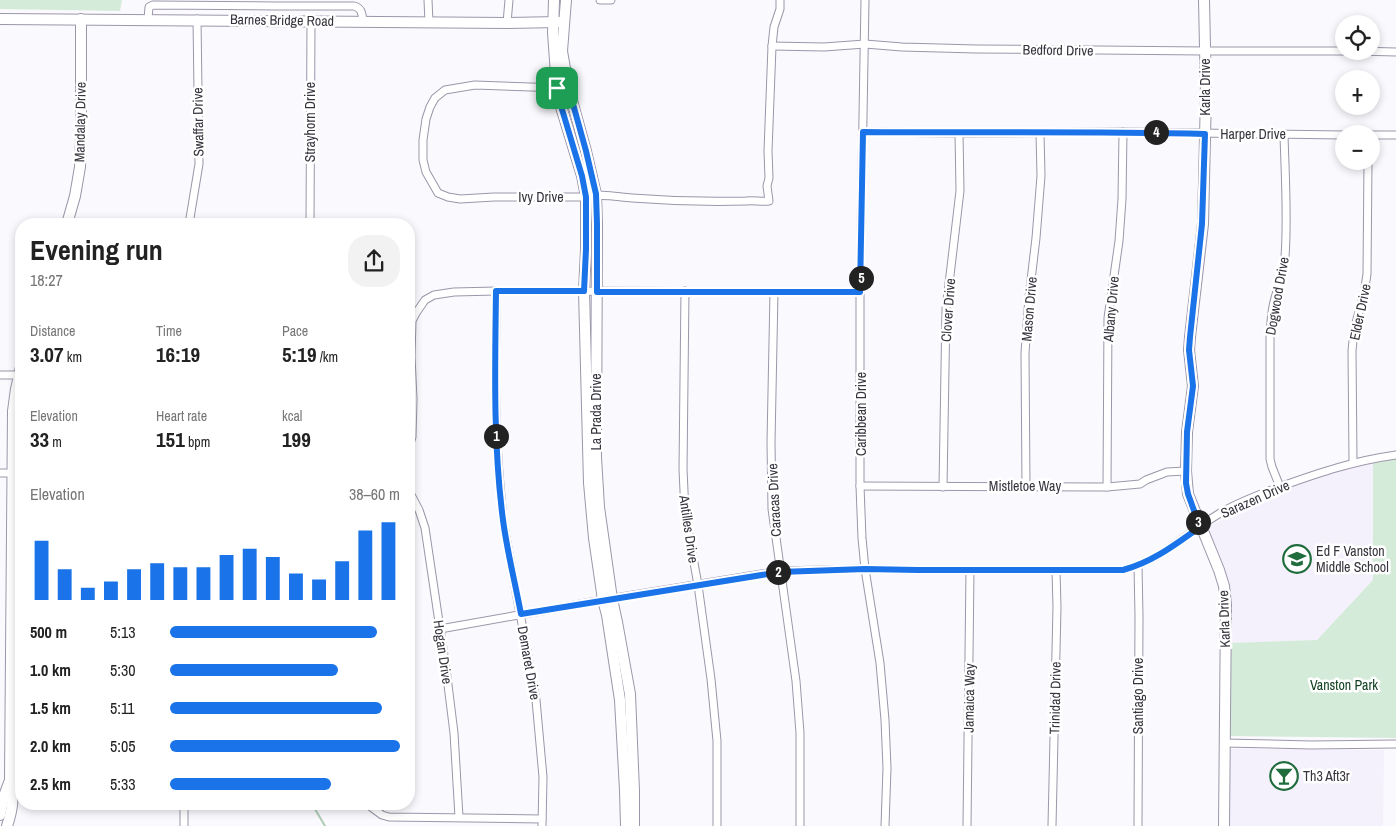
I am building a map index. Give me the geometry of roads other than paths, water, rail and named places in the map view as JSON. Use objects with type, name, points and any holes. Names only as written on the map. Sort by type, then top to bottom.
[{"type":"street","points":[[428,0],[429,22]]},
{"type":"street","points":[[507,23],[509,0]]},
{"type":"street","name":"La Prada Drive","points":[[554,0],[553,22],[557,88],[582,176],[591,196],[584,291],[589,483],[594,538],[607,599]]},
{"type":"street","name":"La Prada Drive","points":[[566,0],[562,51],[568,86],[586,151],[591,196],[597,224],[596,457],[607,614],[620,700],[634,826]]},
{"type":"street","points":[[600,0],[611,0]]},
{"type":"street","name":"Ivy Drive","points":[[568,86],[557,88],[475,85],[445,90],[435,98],[426,119],[423,160],[426,172],[438,193],[448,197],[460,198],[591,196],[721,202],[769,201],[767,186],[772,46],[774,27],[780,9],[780,0]]},
{"type":"street","name":"Caribbean Drive","points":[[865,0],[860,292],[860,486],[865,569],[880,663],[883,701],[887,768],[885,826]]},
{"type":"street","name":"Karla Drive","points":[[1204,0],[1205,134],[1202,224],[1189,350],[1193,386],[1187,432],[1186,470],[1188,494],[1219,570],[1224,586],[1226,604],[1224,826]]},
{"type":"street","points":[[148,19],[149,7],[154,5],[354,6],[361,9],[363,21]]},
{"type":"street","name":"Barnes Bridge Road","points":[[0,19],[564,22]]},
{"type":"street","name":"Mandalay Drive","points":[[69,218],[80,167],[81,19]]},
{"type":"street","name":"Swaffar Drive","points":[[190,218],[198,164],[197,19]]},
{"type":"street","name":"Strayhorn Drive","points":[[310,218],[311,21]]},
{"type":"street","name":"Bedford Drive","points":[[772,46],[824,47],[864,44],[912,48],[1335,51]]},
{"type":"street","points":[[1380,52],[1396,52]]},
{"type":"street","name":"Harper Drive","points":[[863,132],[1335,134]]},
{"type":"street","name":"Albany Drive","points":[[1107,487],[1108,318],[1119,241],[1123,132]]},
{"type":"street","name":"Clover Drive","points":[[943,487],[946,309],[960,191],[959,133]]},
{"type":"street","name":"Mason Drive","points":[[1026,486],[1026,353],[1029,298],[1041,176],[1040,133]]},
{"type":"street","name":"Dogwood Drive","points":[[1280,487],[1270,459],[1270,336],[1274,299],[1281,280],[1285,258],[1284,134]]},
{"type":"street","points":[[1380,135],[1396,135]]},
{"type":"street","points":[[575,152],[586,151]]},
{"type":"street","name":"Elder Drive","points":[[1353,462],[1352,351],[1354,330],[1364,294],[1367,274],[1368,170]]},
{"type":"street","name":"Demaret Drive","points":[[496,291],[495,396],[503,521],[536,700],[543,776],[542,822]]},
{"type":"street","points":[[415,315],[425,300],[434,295],[454,292],[860,292]]},
{"type":"street","name":"Antilles Drive","points":[[685,292],[683,469],[685,514],[698,585],[711,679],[717,741],[717,826]]},
{"type":"street","name":"Caracas Drive","points":[[774,292],[771,442],[772,510],[796,681],[800,733],[800,826]]},
{"type":"street","points":[[0,375],[15,373]]},
{"type":"street","points":[[15,396],[13,411],[15,442]]},
{"type":"street","name":"Sarazen Drive","points":[[440,629],[607,599],[780,572],[865,569],[1123,570],[1153,559],[1220,513],[1238,504],[1311,475],[1353,462],[1396,456]]},
{"type":"street","name":"Mistletoe Way","points":[[860,486],[1107,487],[1140,484],[1167,472],[1186,470]]},
{"type":"street","points":[[0,473],[15,473]]},
{"type":"street","name":"Hogan Drive","points":[[415,502],[425,528],[440,629],[454,733],[459,817]]},
{"type":"street","points":[[7,826],[13,804],[10,779],[15,560]]},
{"type":"street","name":"Santiago Drive","points":[[1138,566],[1138,826]]},
{"type":"street","name":"Jamaica Way","points":[[968,826],[970,570]]},
{"type":"street","name":"Trinidad Drive","points":[[1052,826],[1057,607],[1056,571]]},
{"type":"street","points":[[1224,744],[1396,744]]},
{"type":"street","points":[[0,815],[10,779]]},
{"type":"street","name":"La Prada Drive","points":[[626,826],[629,783]]},
{"type":"street","points":[[184,810],[184,826]]},
{"type":"street","points":[[375,810],[390,818],[459,817],[542,822]]},
{"type":"waterway","points":[[316,810],[325,826]]},
{"type":"place","name":"Ed F Vanston Middle School","points":[[1297,559]]},
{"type":"place","name":"Th3 Aft3r","points":[[1284,776]]},
{"type":"park label","name":"Vanston Park","points":[[1344,685]]}]
